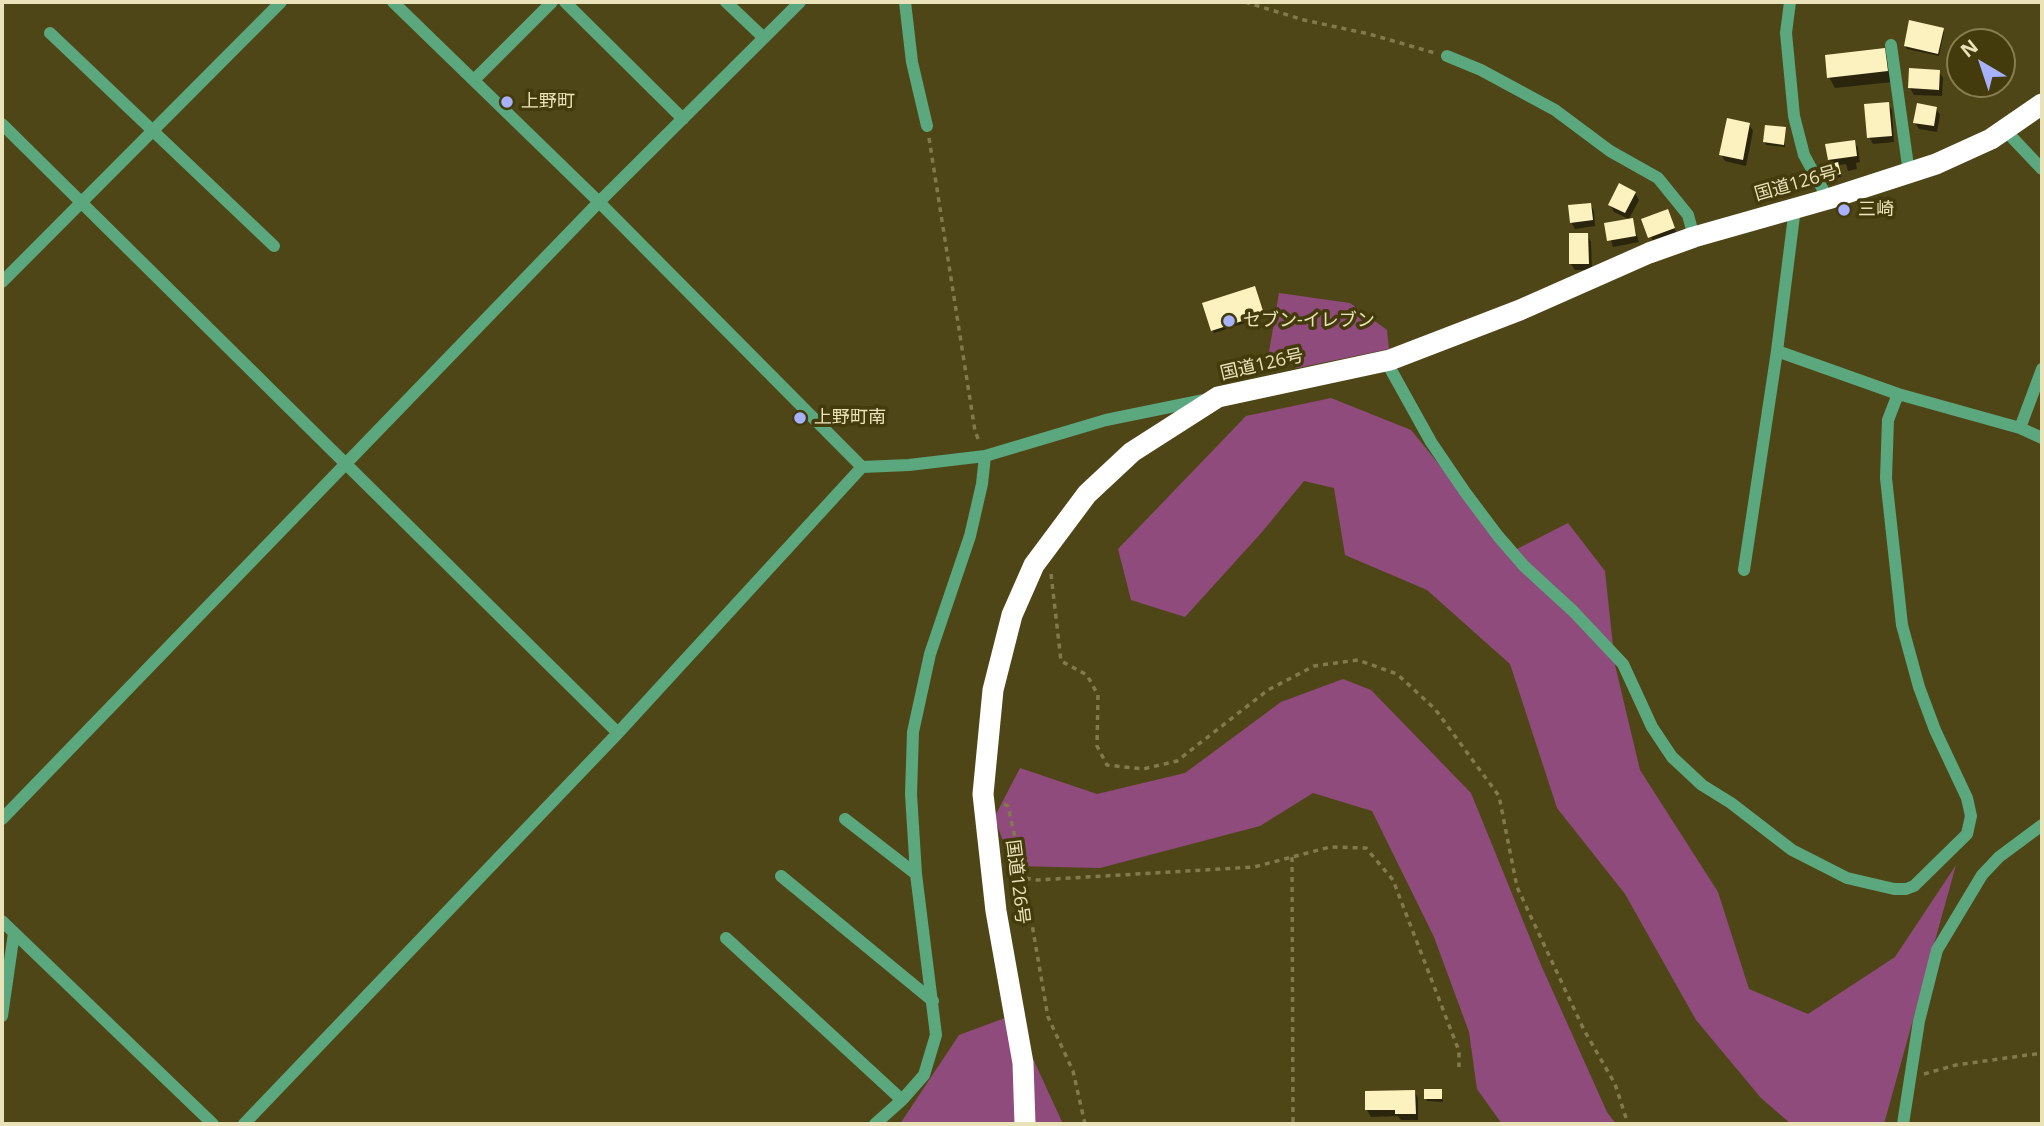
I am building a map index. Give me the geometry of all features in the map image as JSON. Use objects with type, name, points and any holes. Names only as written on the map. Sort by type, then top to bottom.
[{"type":"highway","name":"国道126号","points":[[1025,1124],[1023,1063],[996,911],[983,794],[993,690],[1012,615],[1034,565],[1087,494],[1132,452],[1218,397],[1386,361],[1520,310],[1649,253],[1909,173],[1991,139],[2042,104]]},
{"type":"street","points":[[2,282],[281,2]]},
{"type":"street","points":[[393,2],[599,202],[862,467]]},
{"type":"street","points":[[474,80],[552,2]]},
{"type":"street","points":[[565,2],[682,119]]},
{"type":"street","points":[[726,2],[764,38]]},
{"type":"street","points":[[2,819],[599,202],[800,2]]},
{"type":"street","points":[[905,2],[912,62],[927,126]]},
{"type":"street","points":[[1790,2],[1786,33],[1794,116],[1804,155],[1828,199]]},
{"type":"street","points":[[50,33],[274,246]]},
{"type":"street","points":[[1891,45],[1909,173]]},
{"type":"street","points":[[1447,56],[1480,70],[1555,110],[1610,151],[1658,178],[1688,215],[1694,237]]},
{"type":"street","points":[[2,124],[618,733]]},
{"type":"street","points":[[2005,130],[2042,169]]},
{"type":"street","points":[[1744,570],[1796,208]]},
{"type":"street","points":[[1777,352],[1898,394],[2020,428],[2042,438]]},
{"type":"street","points":[[1386,361],[1431,442],[1498,536],[1524,566],[1573,611],[1623,664],[1652,727],[1672,757],[1702,785],[1731,803],[1793,850],[1847,878],[1894,889],[1906,889],[1914,886],[1967,834],[1971,816],[1967,798],[1935,730],[1919,687],[1902,625],[1886,478],[1888,420],[1898,394]]},
{"type":"street","points":[[2020,428],[2042,369]]},
{"type":"street","points":[[244,1124],[618,733],[862,467],[909,466],[985,456],[1106,420],[1218,397]]},
{"type":"street","points":[[875,1124],[902,1100],[924,1075],[936,1035],[916,874],[911,794],[913,732],[930,654],[970,536],[982,484],[985,456]]},
{"type":"street","points":[[845,819],[916,874]]},
{"type":"street","points":[[1903,1124],[1919,1021],[1937,950],[1982,876],[1999,857],[2042,825]]},
{"type":"street","points":[[781,876],[933,1001]]},
{"type":"street","points":[[2,921],[213,1124]]},
{"type":"street","points":[[2,1016],[14,933]]},
{"type":"street","points":[[726,939],[902,1100]]},
{"type":"path","points":[[1245,2],[1304,20],[1369,34],[1447,56]]},
{"type":"path","points":[[927,126],[975,431],[985,456]]},
{"type":"path","points":[[1034,565],[1051,575],[1061,661],[1087,675],[1098,695],[1097,746],[1107,765],[1143,769],[1177,761],[1268,690],[1314,666],[1358,660],[1397,674],[1435,709],[1500,796],[1517,887],[1584,1030],[1615,1084],[1628,1124]]},
{"type":"path","points":[[983,794],[1008,806],[1024,878],[1048,1017],[1073,1071],[1085,1124]]},
{"type":"path","points":[[1024,878],[1037,880],[1254,867],[1330,847],[1366,848],[1393,880],[1458,1051],[1459,1067]]},
{"type":"path","points":[[1292,857],[1293,1124]]},
{"type":"path","points":[[1909,1079],[1956,1065],[2042,1053]]},
{"type":"shaded area","points":[[1279,293],[1350,303],[1387,330],[1389,349],[1297,368],[1269,352]]},
{"type":"shaded area","points":[[1331,398],[1411,430],[1482,517],[1515,550],[1568,523],[1605,571],[1615,665],[1640,770],[1718,892],[1749,989],[1808,1014],[1895,957],[1956,865],[1884,1124],[1791,1124],[1761,1098],[1696,1020],[1625,894],[1557,808],[1510,664],[1427,590],[1345,555],[1334,488],[1304,481],[1185,617],[1131,600],[1118,549],[1246,416]]},
{"type":"shaded area","points":[[1343,679],[1371,690],[1471,793],[1541,965],[1607,1112],[1616,1124],[1502,1124],[1477,1089],[1469,1032],[1434,937],[1372,811],[1313,793],[1260,826],[1100,868],[1013,866],[994,818],[1020,768],[1097,794],[1185,773],[1281,702]]},
{"type":"shaded area","points":[[1013,1015],[1063,1124],[900,1124],[959,1035]]},
{"type":"building","points":[[1909,20],[1944,28],[1938,54],[1904,46]]},
{"type":"building","points":[[1885,48],[1888,71],[1827,78],[1825,55]]},
{"type":"building","points":[[1909,68],[1940,70],[1939,90],[1908,88]]},
{"type":"building","points":[[1889,102],[1892,136],[1867,138],[1864,104]]},
{"type":"building","points":[[1917,103],[1937,107],[1934,126],[1913,123]]},
{"type":"building","points":[[1727,118],[1750,123],[1743,160],[1719,155]]},
{"type":"building","points":[[1765,125],[1786,127],[1784,145],[1763,142]]},
{"type":"building","points":[[1855,140],[1857,156],[1828,160],[1825,144]]},
{"type":"building","points":[[1838,162],[1841,174],[1825,177],[1823,166]]},
{"type":"building","points":[[1619,183],[1636,192],[1625,213],[1608,205]]},
{"type":"building","points":[[1591,203],[1593,220],[1570,223],[1568,205]]},
{"type":"building","points":[[1668,209],[1675,228],[1648,238],[1641,219]]},
{"type":"building","points":[[1633,218],[1636,236],[1607,241],[1604,223]]},
{"type":"building","points":[[1569,233],[1588,233],[1589,264],[1569,264]]},
{"type":"building","points":[[1255,286],[1264,314],[1211,331],[1202,303]]},
{"type":"building","points":[[1424,1089],[1442,1089],[1442,1099],[1424,1099]]},
{"type":"building","points":[[1415,1090],[1416,1114],[1395,1114],[1395,1110],[1365,1110],[1365,1091]]},
{"type":"place","name":"上野町","points":[[507,102]]},
{"type":"place","name":"三崎","points":[[1844,210]]},
{"type":"place","name":"セブン-イレブン","points":[[1229,321]]},
{"type":"place","name":"上野町南","points":[[800,418]]}]
